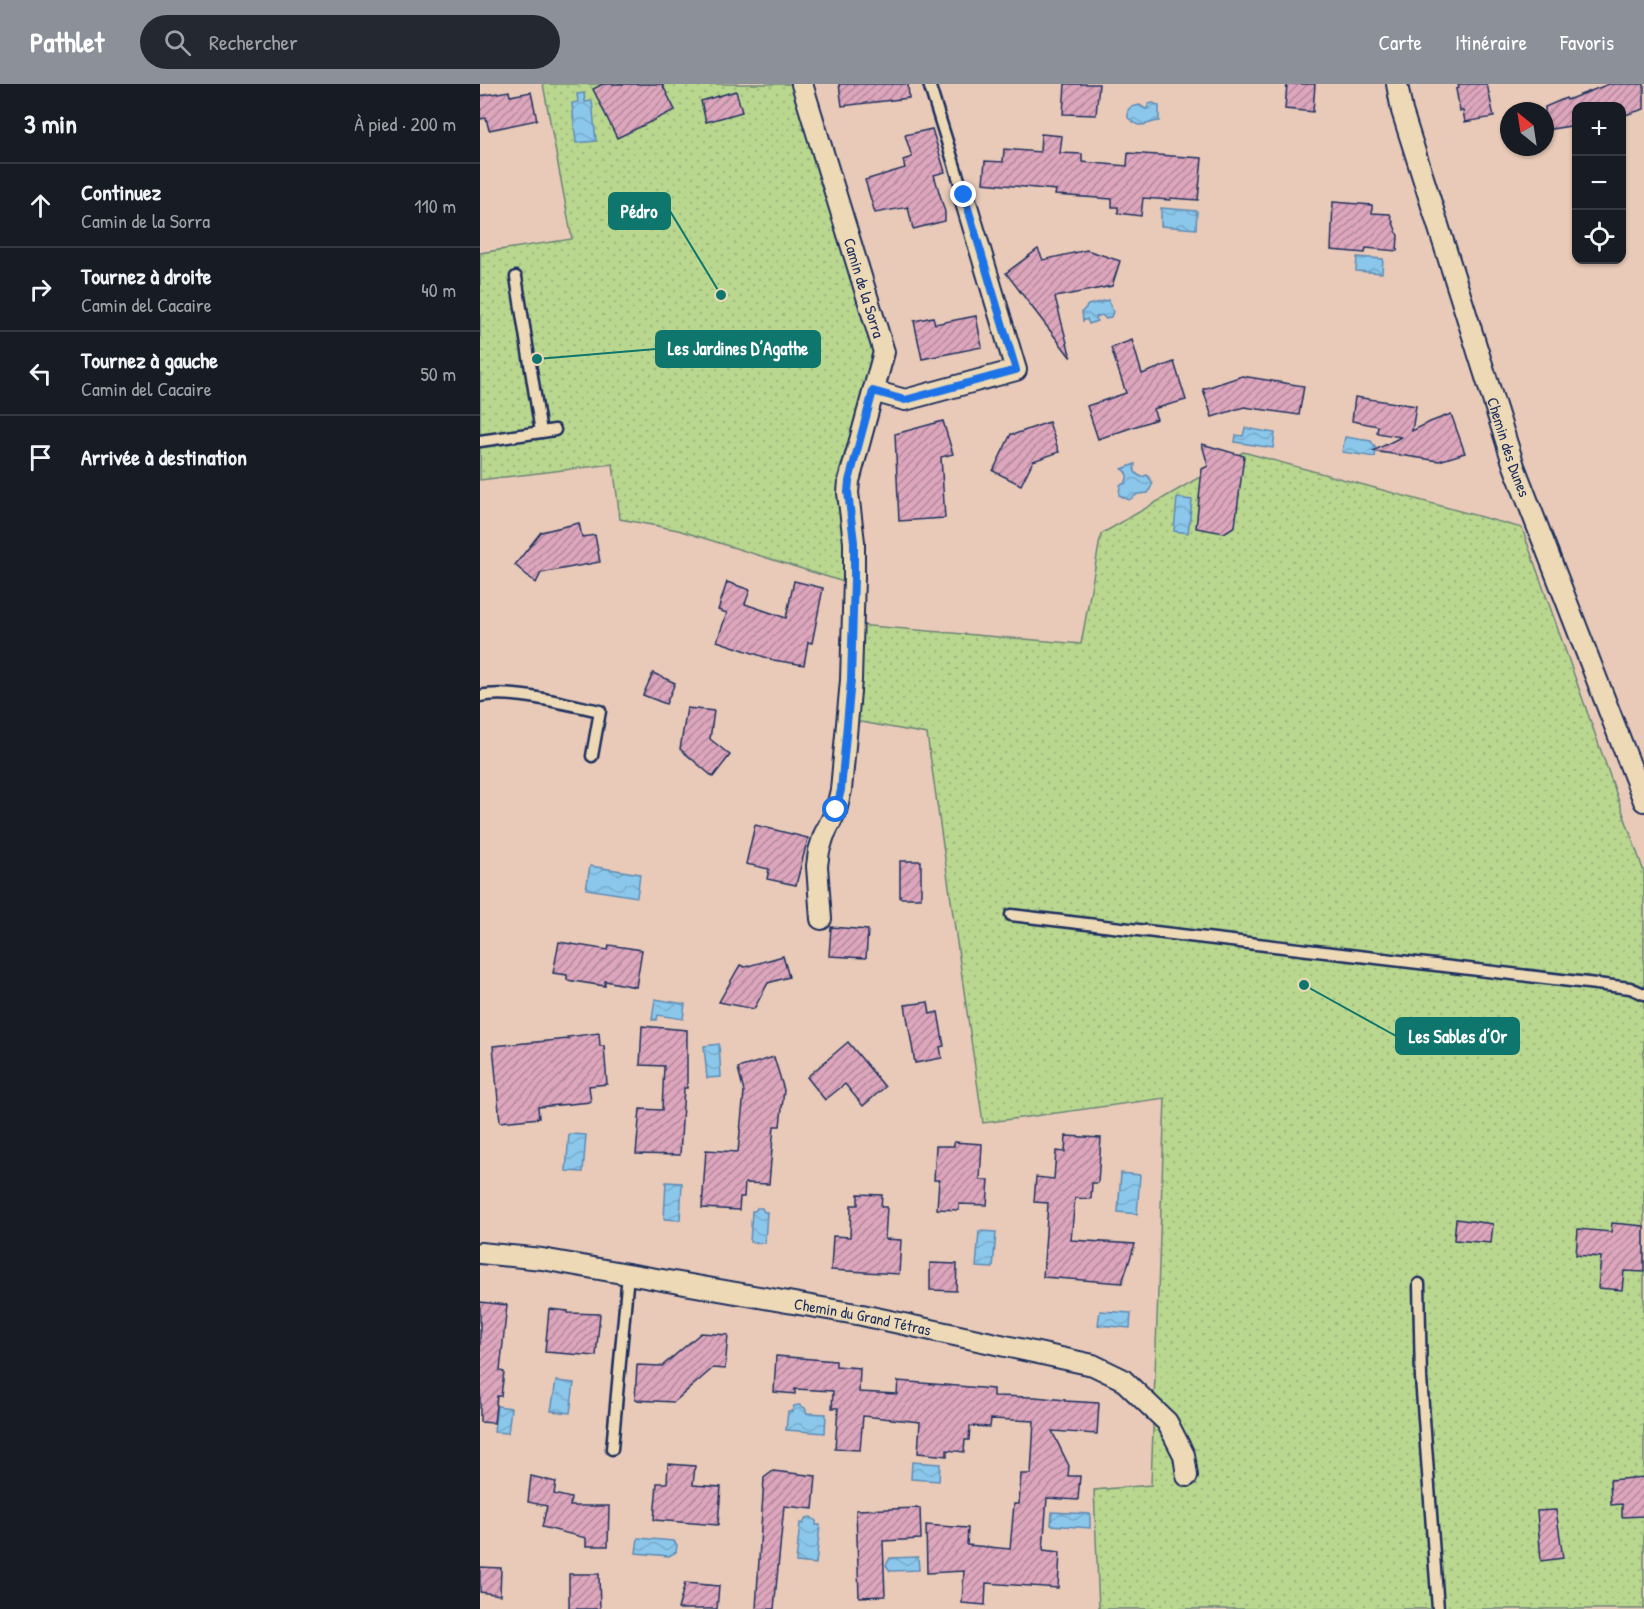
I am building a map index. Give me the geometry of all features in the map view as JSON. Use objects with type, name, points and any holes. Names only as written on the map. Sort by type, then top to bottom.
[{"type":"street","name":"Camin de la Sorra","points":[[802,84],[884,352],[849,481],[848,492],[854,542],[851,680],[841,790],[836,810],[819,851],[817,866],[821,919]]},
{"type":"street","name":"Chemin des Dunes","points":[[1397,84],[1402,111],[1514,466],[1638,773],[1644,801]]},
{"type":"street","points":[[873,391],[905,400],[1016,370],[964,195]]},
{"type":"street","name":"Chemin du Grand Tétras","points":[[480,1253],[542,1259],[862,1315],[1093,1365],[1122,1379],[1167,1422],[1184,1455],[1187,1476]]},
{"type":"lane","points":[[929,84],[964,195]]},
{"type":"lane","points":[[516,277],[541,432]]},
{"type":"lane","points":[[480,441],[555,430]]},
{"type":"lane","points":[[480,696],[491,694],[536,698],[600,711],[592,756]]},
{"type":"lane","points":[[1011,915],[1630,988],[1644,994]]},
{"type":"lane","points":[[612,1449],[628,1274]]},
{"type":"lane","points":[[1419,1284],[1421,1378],[1438,1609]]},
{"type":"green space","points":[[543,84],[796,84],[878,352],[837,478],[843,500],[847,583],[678,530],[620,519],[613,464],[480,480],[480,253],[572,239]]},
{"type":"green space","points":[[1243,452],[1522,528],[1644,872],[1644,1609],[1099,1609],[1094,1490],[1151,1485],[1165,1098],[983,1123],[927,734],[855,721],[859,625],[1081,644],[1101,534]]},
{"type":"water","points":[[584,93],[585,102],[592,101],[596,141],[576,143],[572,103],[578,102],[577,94]]},
{"type":"water","points":[[1153,103],[1159,106],[1159,121],[1139,125],[1128,118],[1128,110],[1131,107],[1140,105],[1146,109],[1148,104]]},
{"type":"water","points":[[1161,208],[1197,211],[1196,229],[1161,226]]},
{"type":"water","points":[[1357,257],[1383,259],[1382,273],[1356,271]]},
{"type":"water","points":[[1108,300],[1113,312],[1111,317],[1106,319],[1102,315],[1096,317],[1097,321],[1089,324],[1087,319],[1083,321],[1082,312],[1088,305]]},
{"type":"water","points":[[1245,428],[1275,433],[1273,448],[1235,442],[1236,435],[1243,436]]},
{"type":"water","points":[[1345,437],[1371,441],[1376,449],[1375,457],[1342,452]]},
{"type":"water","points":[[1135,464],[1134,469],[1137,474],[1142,477],[1147,475],[1153,483],[1148,493],[1138,494],[1129,500],[1119,495],[1120,485],[1127,479],[1122,469]]},
{"type":"water","points":[[1177,498],[1192,500],[1188,533],[1174,531]]},
{"type":"water","points":[[590,866],[640,874],[637,897],[586,889]]},
{"type":"water","points":[[655,999],[685,1004],[683,1019],[658,1015],[657,1020],[652,1020]]},
{"type":"water","points":[[719,1044],[721,1077],[707,1078],[704,1046]]},
{"type":"water","points":[[569,1134],[586,1135],[583,1172],[566,1171]]},
{"type":"water","points":[[1121,1173],[1140,1175],[1137,1214],[1118,1212]]},
{"type":"water","points":[[666,1182],[682,1183],[680,1220],[664,1219]]},
{"type":"water","points":[[762,1208],[764,1212],[767,1212],[765,1243],[750,1242],[752,1211]]},
{"type":"water","points":[[979,1231],[996,1232],[993,1268],[976,1267]]},
{"type":"water","points":[[1100,1311],[1131,1313],[1130,1328],[1098,1325]]},
{"type":"water","points":[[556,1381],[574,1383],[570,1413],[551,1411]]},
{"type":"water","points":[[799,1405],[805,1408],[807,1413],[826,1414],[825,1433],[786,1430],[788,1411],[792,1411],[794,1406]]},
{"type":"water","points":[[497,1406],[511,1408],[508,1433],[494,1432]]},
{"type":"water","points":[[912,1462],[940,1464],[939,1481],[911,1479]]},
{"type":"water","points":[[1052,1512],[1090,1514],[1090,1528],[1051,1525]]},
{"type":"water","points":[[811,1517],[816,1521],[816,1525],[820,1525],[816,1564],[796,1562],[800,1523],[803,1524],[806,1518]]},
{"type":"water","points":[[638,1538],[674,1541],[677,1545],[676,1552],[669,1556],[636,1553]]},
{"type":"water","points":[[918,1557],[919,1570],[890,1571],[886,1565],[890,1558]]},
{"type":"building","points":[[603,84],[662,84],[675,110],[617,138],[593,89]]},
{"type":"building","points":[[839,84],[908,84],[909,98],[842,106]]},
{"type":"building","points":[[1065,84],[1099,84],[1096,115],[1063,114]]},
{"type":"building","points":[[1287,84],[1315,84],[1313,112],[1285,109]]},
{"type":"building","points":[[1458,84],[1487,84],[1494,117],[1465,122],[1463,111],[1460,111],[1456,89],[1459,88]]},
{"type":"building","points":[[1609,84],[1644,84],[1644,109],[1626,115],[1626,102],[1572,102],[1572,126],[1554,129],[1554,103],[1566,98],[1567,100]]},
{"type":"building","points":[[509,91],[510,96],[531,92],[537,120],[489,130],[486,118],[480,119],[480,96]]},
{"type":"building","points":[[736,91],[742,112],[706,122],[701,101]]},
{"type":"building","points":[[932,129],[945,172],[934,175],[945,212],[945,221],[913,229],[908,207],[875,213],[865,180],[905,168],[903,160],[912,157],[905,135]]},
{"type":"building","points":[[1041,134],[1062,136],[1060,153],[1082,154],[1082,162],[1127,166],[1128,153],[1202,158],[1198,200],[1143,198],[1141,216],[1118,213],[1118,207],[1112,207],[1112,199],[1055,195],[1056,190],[983,183],[985,161],[1003,162],[1004,149],[1040,152]]},
{"type":"building","points":[[1333,202],[1372,205],[1372,213],[1390,214],[1398,236],[1397,251],[1366,248],[1365,253],[1331,250]]},
{"type":"building","points":[[1038,249],[1043,260],[1087,250],[1120,261],[1112,286],[1055,297],[1071,358],[1006,273]]},
{"type":"building","points":[[976,316],[982,347],[922,359],[914,321],[933,317],[935,324]]},
{"type":"building","points":[[1132,340],[1142,374],[1174,362],[1186,400],[1153,409],[1157,419],[1098,439],[1087,406],[1126,393],[1111,348]]},
{"type":"building","points":[[1242,376],[1304,386],[1299,415],[1244,407],[1212,417],[1203,389]]},
{"type":"building","points":[[1355,397],[1416,406],[1412,431],[1451,414],[1465,453],[1439,461],[1373,451],[1401,437],[1377,433],[1378,426],[1352,421]]},
{"type":"building","points":[[943,421],[953,454],[941,457],[945,518],[899,521],[895,434]]},
{"type":"building","points":[[1049,422],[1059,452],[1033,461],[1021,485],[993,471],[1011,434]]},
{"type":"building","points":[[1202,444],[1244,456],[1235,526],[1224,533],[1196,528],[1202,469],[1208,466]]},
{"type":"building","points":[[579,523],[582,537],[595,535],[600,562],[541,573],[536,583],[515,565],[541,532]]},
{"type":"building","points":[[794,581],[823,588],[812,643],[808,642],[804,665],[773,660],[717,641],[727,613],[718,610],[727,582],[750,590],[745,604],[786,618]]},
{"type":"building","points":[[653,673],[675,683],[666,704],[643,695]]},
{"type":"building","points":[[687,708],[714,711],[710,739],[730,755],[713,777],[680,749]]},
{"type":"building","points":[[755,825],[808,838],[796,885],[767,879],[769,869],[746,864]]},
{"type":"building","points":[[900,861],[921,861],[921,898],[900,898]]},
{"type":"building","points":[[831,927],[868,930],[866,958],[829,956]]},
{"type":"building","points":[[559,942],[608,950],[609,945],[642,950],[636,987],[605,981],[605,986],[567,980],[567,975],[553,973]]},
{"type":"building","points":[[783,956],[789,977],[768,983],[754,1009],[719,1002],[740,965],[745,967]]},
{"type":"building","points":[[928,1002],[930,1014],[938,1012],[944,1046],[940,1047],[942,1058],[915,1063],[905,1005]]},
{"type":"building","points":[[642,1026],[687,1030],[687,1088],[684,1088],[680,1155],[636,1154],[640,1109],[662,1110],[664,1066],[640,1065]]},
{"type":"building","points":[[599,1033],[600,1046],[604,1046],[607,1084],[589,1086],[591,1102],[538,1107],[539,1118],[500,1122],[493,1046],[568,1039],[567,1037]]},
{"type":"building","points":[[848,1042],[885,1087],[863,1106],[845,1084],[825,1100],[807,1077]]},
{"type":"building","points":[[774,1057],[784,1090],[780,1126],[774,1126],[769,1184],[745,1183],[744,1197],[740,1197],[739,1210],[702,1208],[706,1150],[738,1152],[744,1092],[738,1068]]},
{"type":"building","points":[[1066,1136],[1101,1138],[1098,1183],[1092,1183],[1091,1199],[1075,1198],[1071,1240],[1135,1244],[1122,1283],[1043,1277],[1048,1203],[1034,1202],[1036,1177],[1054,1179],[1056,1151],[1065,1152]]},
{"type":"building","points":[[954,1142],[982,1144],[980,1180],[989,1180],[987,1205],[959,1204],[959,1210],[937,1209],[939,1180],[934,1180],[936,1146],[954,1146]]},
{"type":"building","points":[[858,1194],[882,1195],[881,1207],[887,1207],[885,1239],[901,1240],[899,1274],[831,1270],[833,1236],[850,1237],[851,1205],[858,1205]]},
{"type":"building","points":[[1456,1219],[1493,1224],[1491,1243],[1454,1240]]},
{"type":"building","points":[[1612,1223],[1644,1226],[1644,1272],[1624,1271],[1622,1290],[1598,1288],[1601,1257],[1576,1255],[1578,1229],[1611,1232]]},
{"type":"building","points":[[930,1263],[957,1264],[956,1291],[930,1290]]},
{"type":"building","points":[[480,1302],[507,1305],[500,1371],[504,1372],[501,1396],[497,1396],[494,1423],[480,1422]]},
{"type":"building","points":[[549,1309],[568,1311],[568,1313],[600,1314],[596,1356],[545,1352]]},
{"type":"building","points":[[701,1333],[728,1335],[725,1369],[713,1368],[674,1402],[635,1400],[637,1365],[662,1366]]},
{"type":"building","points":[[776,1356],[836,1361],[836,1366],[860,1368],[859,1392],[897,1394],[898,1381],[993,1389],[993,1396],[1099,1403],[1097,1434],[1052,1431],[1069,1466],[1068,1476],[1080,1476],[1078,1500],[1047,1498],[1043,1550],[1060,1552],[1058,1588],[986,1583],[985,1605],[962,1603],[964,1571],[927,1573],[926,1525],[968,1528],[967,1545],[1010,1549],[1014,1504],[1019,1504],[1021,1474],[1031,1474],[1034,1421],[991,1419],[990,1427],[970,1426],[969,1440],[965,1440],[964,1452],[947,1450],[947,1456],[918,1453],[920,1422],[863,1416],[860,1450],[835,1449],[838,1408],[832,1408],[833,1391],[795,1389],[795,1394],[774,1392]]},
{"type":"building","points":[[668,1464],[695,1466],[693,1485],[721,1487],[718,1525],[654,1520],[657,1483],[667,1483]]},
{"type":"building","points":[[773,1471],[816,1476],[813,1509],[784,1506],[774,1609],[756,1609],[764,1478]]},
{"type":"building","points":[[531,1476],[556,1482],[554,1494],[571,1498],[570,1506],[609,1506],[608,1546],[586,1546],[586,1538],[542,1527],[547,1506],[528,1502]]},
{"type":"building","points":[[1644,1477],[1644,1516],[1622,1517],[1622,1504],[1611,1505],[1610,1480]]},
{"type":"building","points":[[920,1508],[921,1539],[883,1541],[885,1596],[859,1597],[856,1510]]},
{"type":"building","points":[[1556,1510],[1563,1558],[1541,1561],[1537,1511]]},
{"type":"building","points":[[480,1567],[501,1568],[500,1595],[480,1592]]},
{"type":"building","points":[[569,1574],[599,1574],[600,1609],[569,1609]]},
{"type":"building","points":[[685,1583],[719,1586],[717,1609],[678,1609]]},
{"type":"place","name":"Pédro","points":[[721,295]]},
{"type":"place","name":"Les Jardines D’Agathe","points":[[537,359]]},
{"type":"place","name":"Les Sables d’Or","points":[[1304,985]]},
{"type":"route","points":[[836,810],[841,790],[851,680],[854,542],[848,492],[873,391],[905,400],[1016,370],[964,195]]}]
